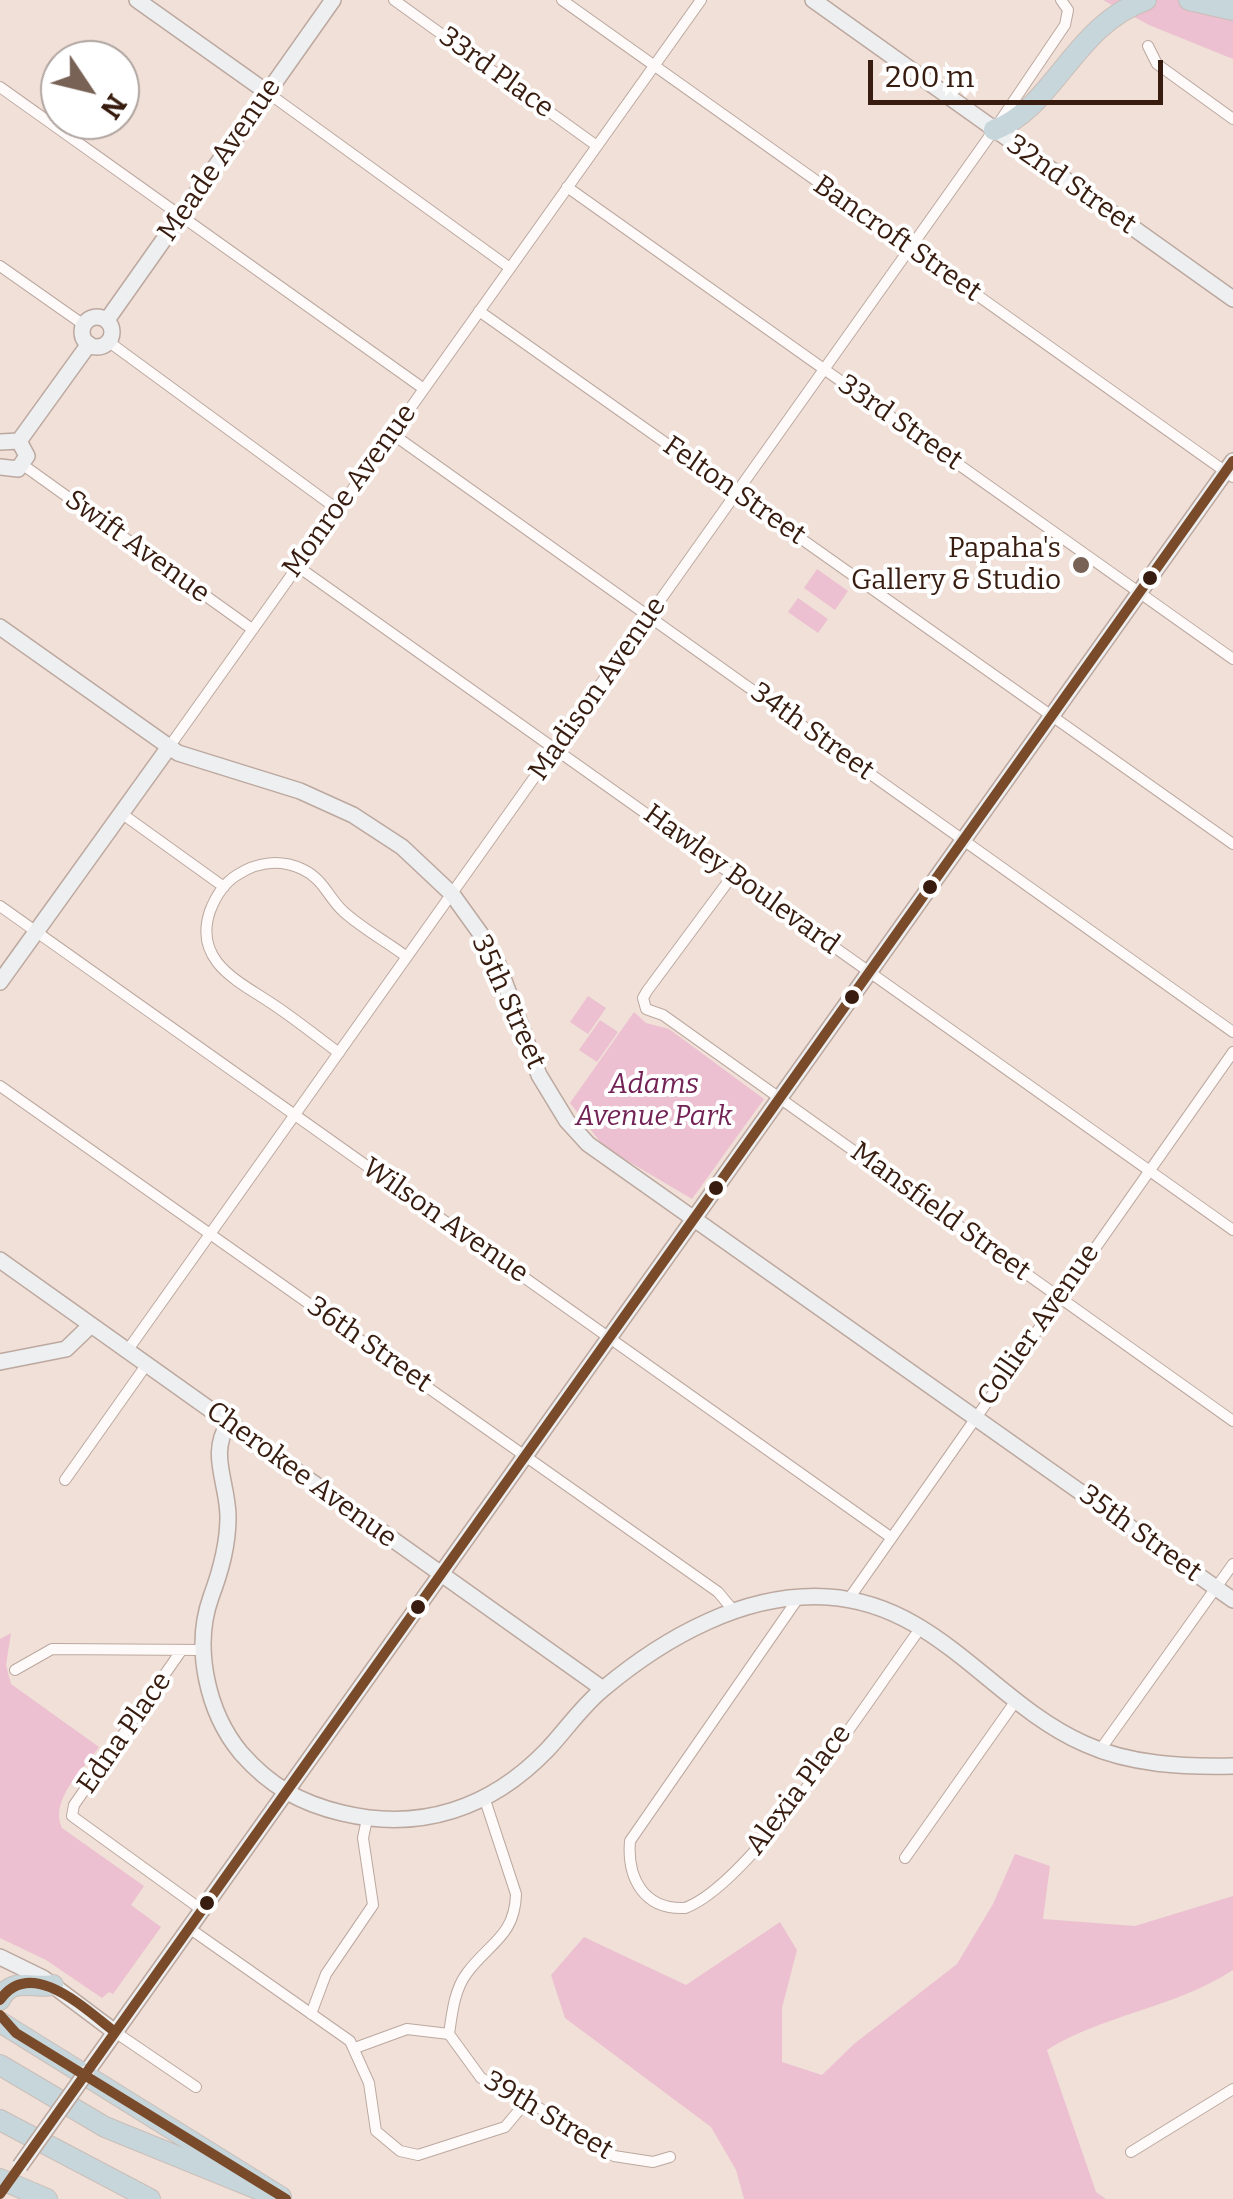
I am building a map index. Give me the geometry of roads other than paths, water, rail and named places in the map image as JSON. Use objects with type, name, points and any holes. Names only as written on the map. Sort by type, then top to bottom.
[{"type":"highway","points":[[994,130],[1011,124],[1100,24],[1146,0]]},
{"type":"highway","points":[[1190,0],[1233,10]]},
{"type":"highway","points":[[0,2000],[8,1987],[18,1984],[52,1985]]},
{"type":"highway","points":[[2,2021],[284,2198]]},
{"type":"highway","points":[[0,2066],[105,2127],[284,2198]]},
{"type":"highway","points":[[0,2120],[150,2199]]},
{"type":"highway","points":[[2,2186],[47,2199]]},
{"type":"main road","points":[[137,0],[268,93]]},
{"type":"main road","name":"Meade Avenue","points":[[107,320],[333,0]]},
{"type":"main road","name":"32nd Street","points":[[813,0],[1233,299]]},
{"type":"main road","points":[[92,318],[107,320],[112,328],[108,342],[100,346],[89,344],[83,334],[84,325],[92,318]]},
{"type":"main road","points":[[0,442],[19,440],[89,344]]},
{"type":"main road","points":[[0,467],[14,470],[23,465],[27,451],[19,440]]},
{"type":"main road","points":[[2,2186],[1230,470]]},
{"type":"main road","name":"35th Street","points":[[0,627],[169,747],[215,768],[279,784],[337,806],[402,847],[452,894],[498,964],[538,1075],[567,1121],[588,1144],[1233,1600]]},
{"type":"main road","name":"Monroe Avenue","points":[[0,982],[169,747]]},
{"type":"main road","name":"Cherokee Avenue","points":[[0,1260],[603,1689]]},
{"type":"main road","points":[[0,1362],[66,1349],[77,1343],[90,1325]]},
{"type":"main road","points":[[230,1422],[218,1452],[228,1512],[228,1542],[208,1605],[202,1650],[225,1733],[252,1766],[286,1793],[367,1819],[415,1821],[485,1800],[547,1749],[603,1689],[662,1646],[733,1610],[799,1597],[848,1600],[922,1626],[964,1654],[1015,1702],[1100,1750],[1175,1767],[1233,1766]]},
{"type":"main road","points":[[0,1957],[52,1985],[115,2032]]},
{"type":"street","name":"33rd Place","points":[[394,0],[597,146]]},
{"type":"street","name":"Bancroft Street","points":[[562,0],[1230,470]]},
{"type":"street","name":"Monroe Avenue","points":[[169,747],[701,0]]},
{"type":"street","name":"Madison Avenue","points":[[128,1351],[994,130],[1065,24],[1068,10],[1062,0]]},
{"type":"street","points":[[1148,46],[1157,64],[1233,119]]},
{"type":"street","points":[[0,87],[424,388]]},
{"type":"street","points":[[268,93],[510,268]]},
{"type":"street","name":"33rd Street","points":[[567,187],[1233,659]]},
{"type":"street","points":[[0,266],[84,325]]},
{"type":"street","name":"Felton Street","points":[[479,310],[1233,844]]},
{"type":"street","points":[[108,342],[337,509]]},
{"type":"street","name":"34th Street","points":[[392,433],[1233,1032]]},
{"type":"street","name":"Swift Avenue","points":[[23,465],[252,629]]},
{"type":"street","name":"Hawley Boulevard","points":[[297,566],[1233,1230]]},
{"type":"street","points":[[121,813],[224,887]]},
{"type":"street","points":[[339,1053],[268,1001],[228,978],[214,958],[206,922],[224,887],[257,864],[280,862],[302,869],[326,886],[346,914],[407,957]]},
{"type":"street","name":"Mansfield Street","points":[[733,875],[643,998],[646,1009],[663,1015],[1233,1421]]},
{"type":"street","name":"Wilson Avenue","points":[[0,906],[890,1536]]},
{"type":"street","name":"Collier Avenue","points":[[848,1600],[1233,1052]]},
{"type":"street","name":"36th Street","points":[[0,1086],[718,1592],[733,1610]]},
{"type":"street","points":[[65,1480],[146,1364]]},
{"type":"street","points":[[1100,1750],[1233,1564]]},
{"type":"street","name":"Alexia Place","points":[[799,1597],[637,1827],[628,1867],[636,1884],[650,1896],[685,1908],[724,1886],[777,1824],[922,1626]]},
{"type":"street","points":[[14,1670],[52,1649],[202,1650]]},
{"type":"street","name":"Edna Place","points":[[181,1651],[74,1804],[72,1816],[202,1910]]},
{"type":"street","points":[[904,1858],[1015,1702]]},
{"type":"street","points":[[355,2048],[406,2029],[449,2034],[458,1988],[468,1970],[498,1944],[516,1911],[516,1894],[485,1800]]},
{"type":"street","points":[[311,2014],[326,1974],[373,1905],[363,1838],[367,1819]]},
{"type":"street","points":[[190,1928],[355,2048],[369,2083],[376,2131],[400,2151],[418,2155],[506,2128],[526,2102]]},
{"type":"street","points":[[115,2032],[196,2087]]},
{"type":"street","name":"39th Street","points":[[449,2034],[481,2078],[614,2156],[654,2162],[670,2157]]},
{"type":"street","points":[[1131,2152],[1233,2089]]},
{"type":"place","name":"Papaha's Gallery & Studio","points":[[1081,565]]},
{"type":"park label","name":"Adams Avenue Park","points":[[654,1101]]}]
